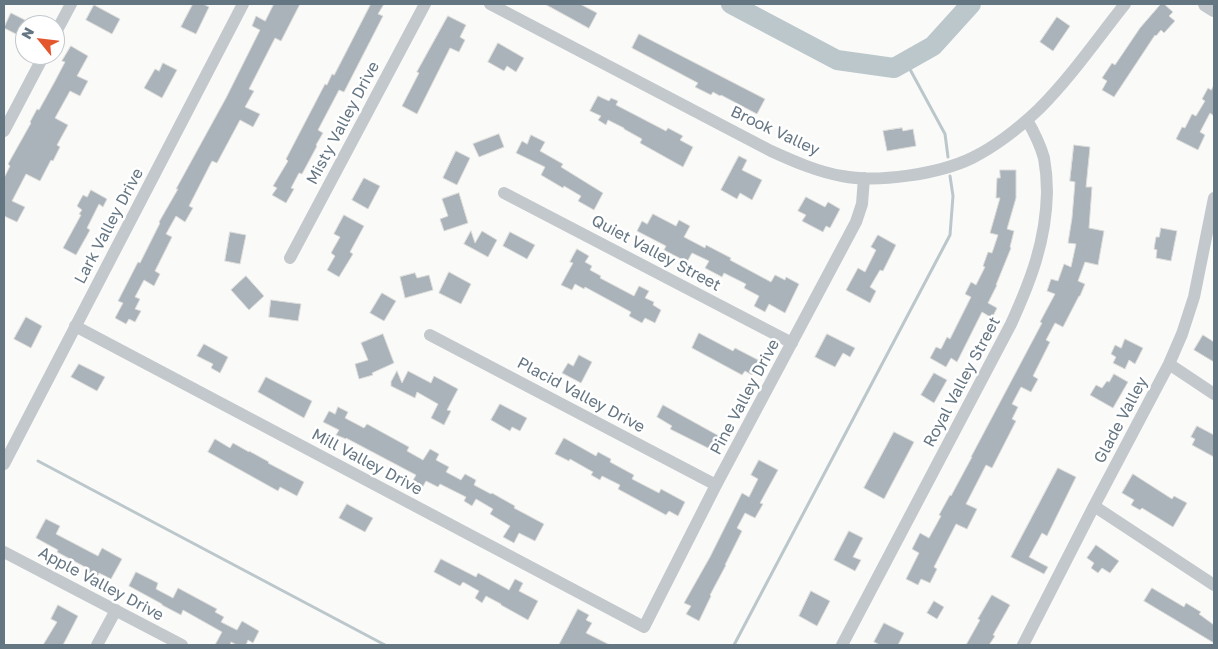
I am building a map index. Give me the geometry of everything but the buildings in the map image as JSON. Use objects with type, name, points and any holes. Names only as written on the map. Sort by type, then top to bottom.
[{"type":"street","points":[[65,15],[71,4]]},
{"type":"street","name":"Lark Valley Drive","points":[[4,464],[244,4]]},
{"type":"street","name":"Misty Valley Drive","points":[[290,258],[425,4]]},
{"type":"street","name":"Brook Valley","points":[[490,4],[771,151],[832,174],[864,178],[895,177],[931,172],[970,159],[997,143],[1040,108],[1066,79],[1126,4]]},
{"type":"street","points":[[1206,4],[1214,9]]},
{"type":"street","points":[[4,131],[39,65]]},
{"type":"street","name":"Royal Valley Street","points":[[842,645],[1011,324],[1033,272],[1043,237],[1047,174],[1036,136],[1027,120]]},
{"type":"street","name":"Pine Valley Drive","points":[[644,627],[716,485],[856,222],[862,204],[864,178]]},
{"type":"street","name":"Quiet Valley Street","points":[[504,192],[792,343]]},
{"type":"street","name":"Glade Valley","points":[[1023,645],[1169,364],[1182,334],[1194,297],[1211,227],[1214,198]]},
{"type":"street","name":"Mill Valley Drive","points":[[75,326],[644,627]]},
{"type":"street","name":"Placid Valley Drive","points":[[430,335],[716,485]]},
{"type":"street","points":[[1169,364],[1214,394]]},
{"type":"street","points":[[1094,506],[1214,585]]},
{"type":"street","name":"Apple Valley Drive","points":[[4,552],[182,645]]},
{"type":"street","points":[[97,645],[116,610]]},
{"type":"waterway","points":[[731,4],[837,60],[894,68],[933,46],[971,4]]},
{"type":"waterway","points":[[906,62],[945,134],[948,157]]},
{"type":"waterway","points":[[734,645],[950,235],[953,196],[950,176]]},
{"type":"waterway","points":[[38,461],[385,645]]}]
